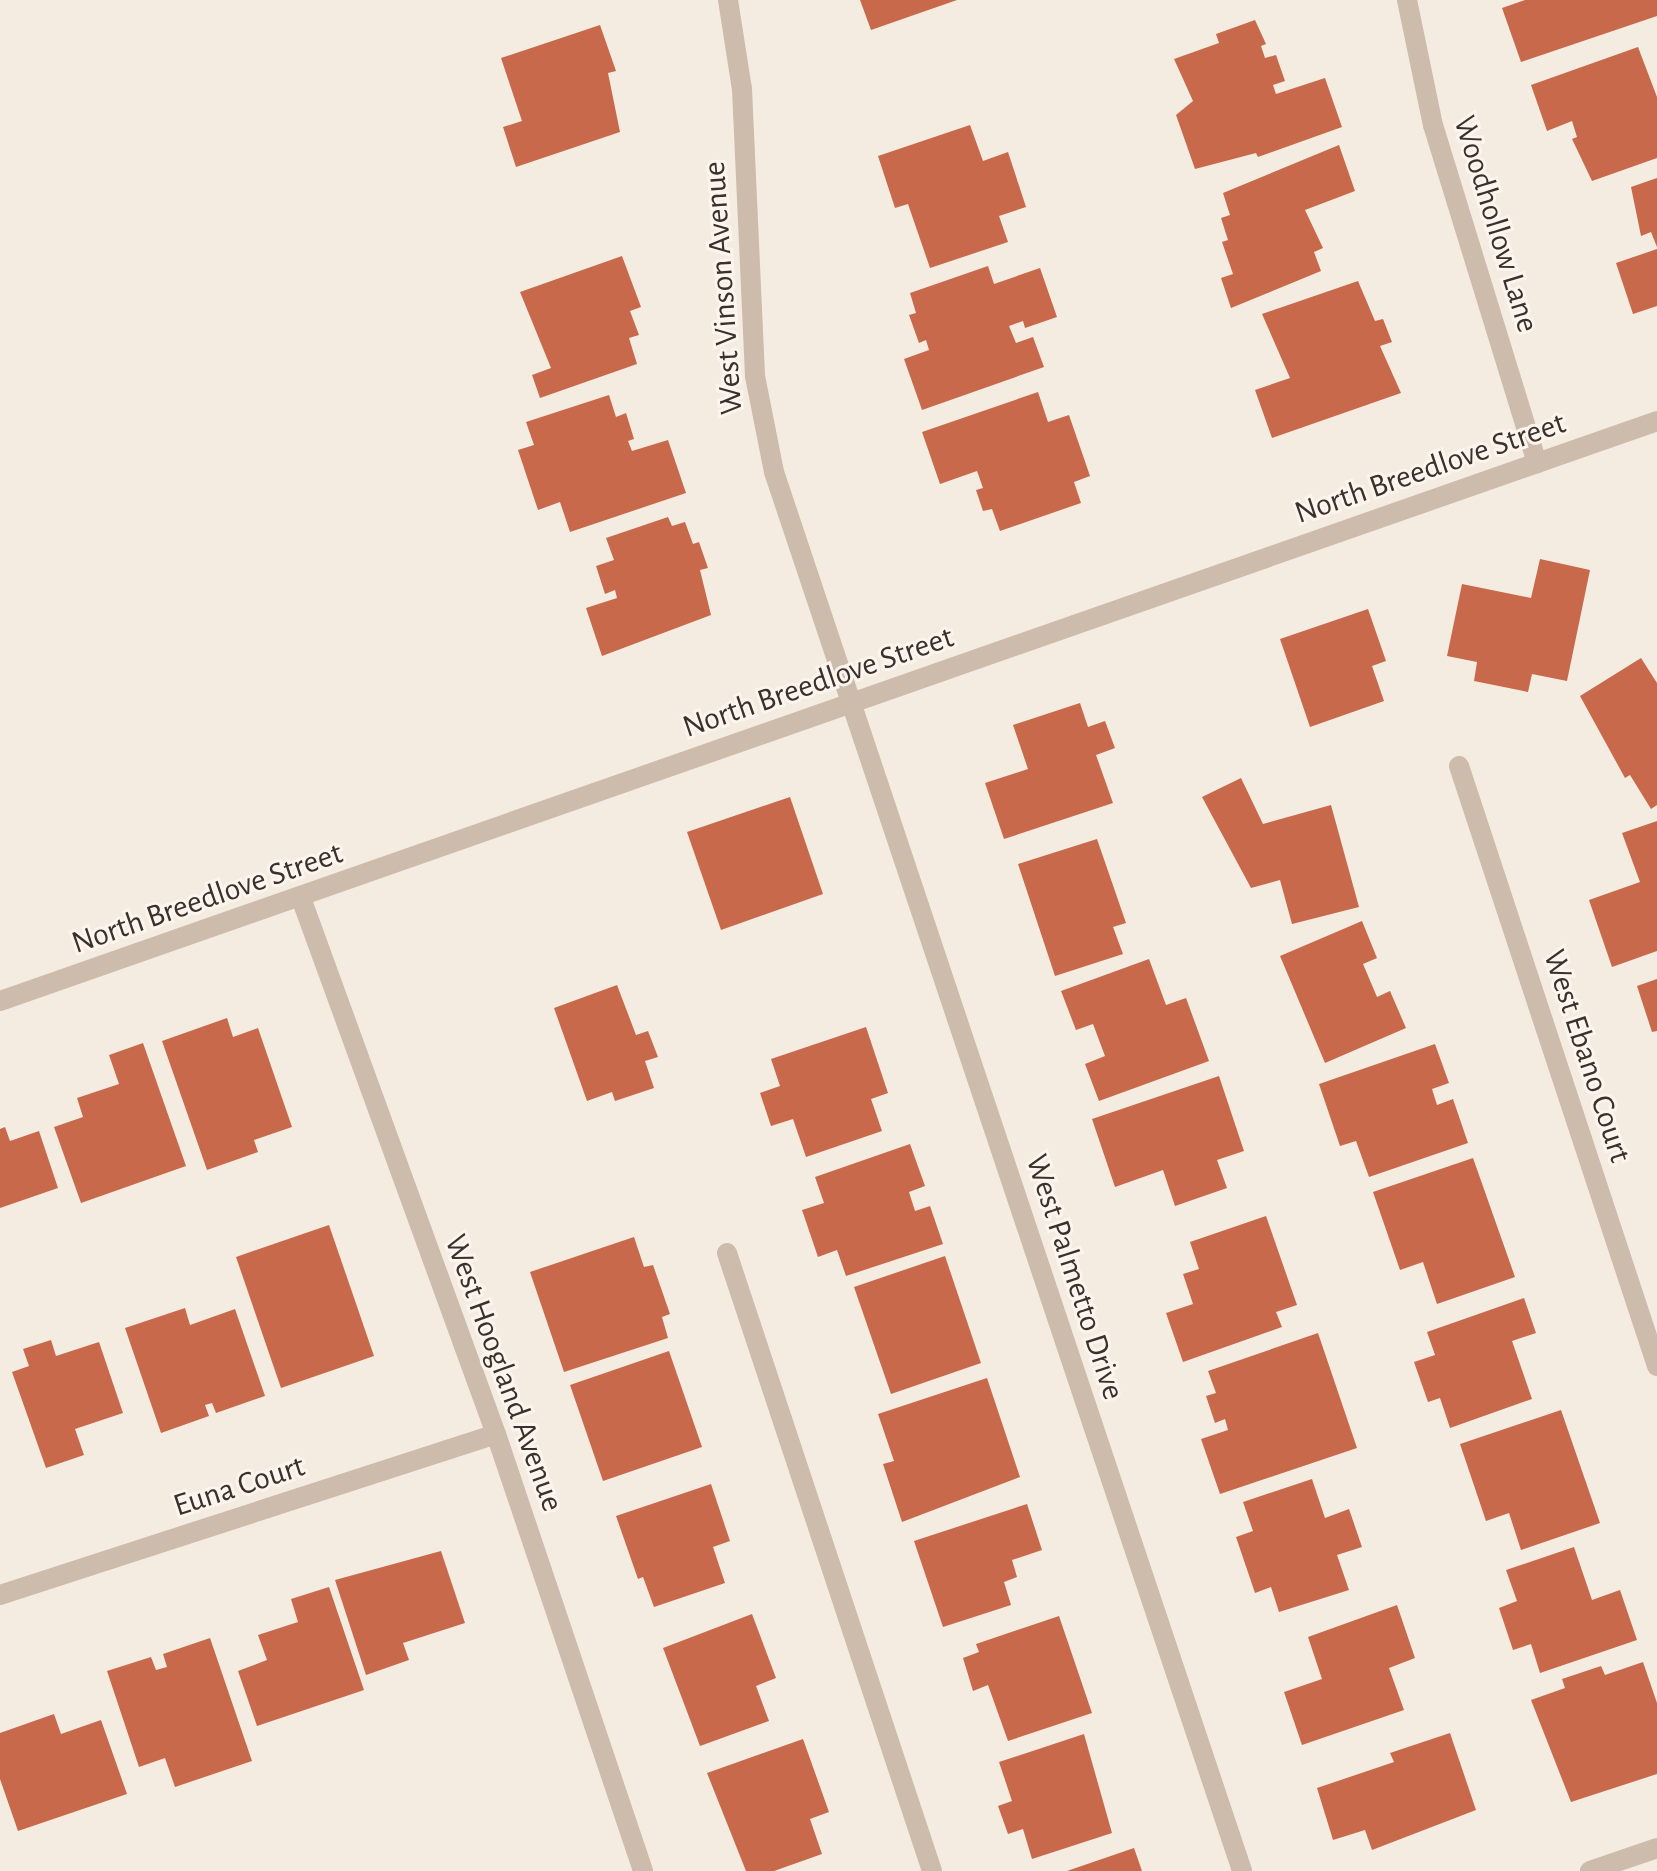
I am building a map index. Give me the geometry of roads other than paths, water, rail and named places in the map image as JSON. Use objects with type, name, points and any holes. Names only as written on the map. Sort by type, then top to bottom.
[{"type":"street","name":"West Vinson Avenue","points":[[728,0],[742,89],[748,265],[763,426],[805,577],[851,702]]},
{"type":"street","name":"Woodhollow Lane","points":[[1407,0],[1433,125],[1537,463]]},
{"type":"street","name":"North Breedlove Street","points":[[0,1001],[1657,421]]},
{"type":"street","name":"West Palmetto Drive","points":[[851,702],[1242,1871]]},
{"type":"street","name":"West Ebano Court","points":[[1459,766],[1657,1366]]},
{"type":"street","name":"West Hoogland Avenue","points":[[301,898],[496,1434],[643,1871]]},
{"type":"street","points":[[727,1253],[932,1871]]},
{"type":"street","name":"Euna Court","points":[[0,1595],[496,1434]]},
{"type":"street","points":[[1590,1871],[1657,1848]]}]
